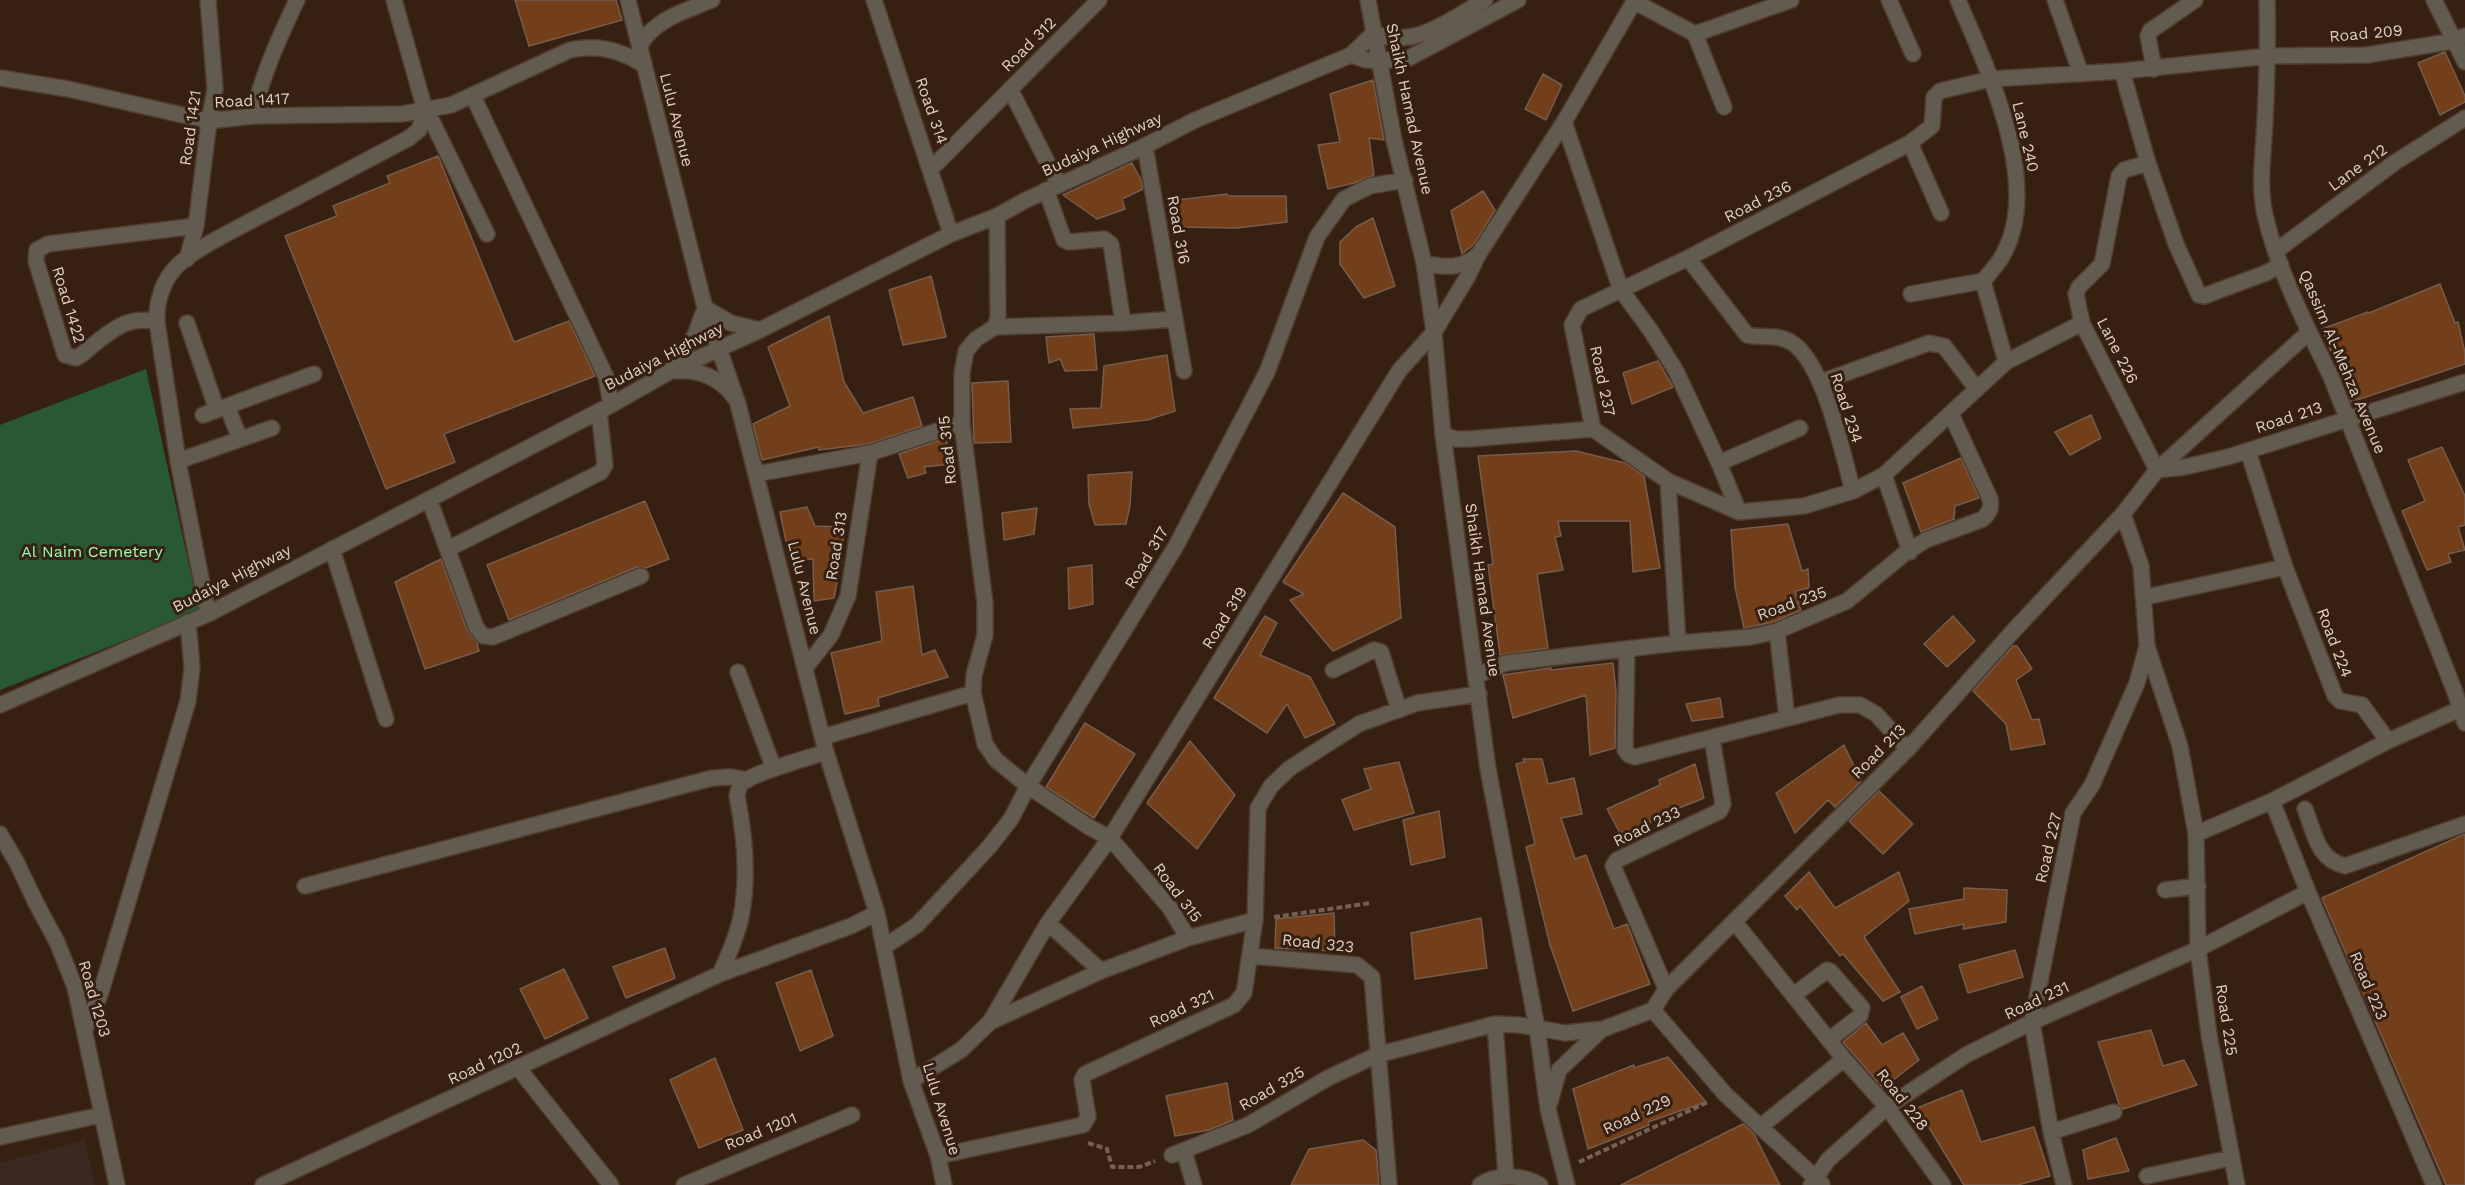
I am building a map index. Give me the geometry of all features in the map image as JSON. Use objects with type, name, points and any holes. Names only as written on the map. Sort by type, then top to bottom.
[{"type":"street","name":"Road 1421","points":[[187,259],[196,226],[215,89],[208,0]]},
{"type":"street","points":[[253,116],[259,89],[297,0]]},
{"type":"street","points":[[394,0],[420,94],[487,234]]},
{"type":"street","name":"Lulu Avenue","points":[[628,0],[705,308],[738,404],[825,745],[877,913],[911,1081],[938,1156],[944,1185]]},
{"type":"street","points":[[640,45],[652,28],[712,0]]},
{"type":"street","name":"Road 314","points":[[874,0],[932,168],[943,215],[951,234]]},
{"type":"street","name":"Road 312","points":[[932,168],[1099,0]]},
{"type":"street","name":"Shaikh Hamad Avenue","points":[[1368,0],[1394,140],[1424,263],[1434,332],[1443,435],[1488,768],[1537,1028],[1548,1108],[1567,1185]]},
{"type":"street","points":[[1374,33],[1398,40],[1410,38],[1438,26],[1485,0]]},
{"type":"street","points":[[1351,55],[1379,61],[1409,57],[1518,0]]},
{"type":"street","points":[[1695,34],[1791,0]]},
{"type":"street","points":[[1889,0],[1913,54]]},
{"type":"street","name":"Lane 240","points":[[1958,0],[1991,79],[2005,120],[2018,186],[2017,207],[2011,233],[2001,258],[1983,281]]},
{"type":"street","points":[[2055,0],[2081,74]]},
{"type":"street","points":[[2154,69],[2148,36],[2150,31],[2195,0]]},
{"type":"street","name":"Qassim Al-Mehza Avenue","points":[[2267,0],[2268,56],[2262,186],[2265,214],[2279,258],[2309,332],[2460,691],[2463,716]]},
{"type":"street","points":[[2434,0],[2460,39],[2465,62]]},
{"type":"street","points":[[1434,332],[1478,255],[1564,122],[1635,1],[1695,34],[1724,107]]},
{"type":"street","name":"Budaiya Highway","points":[[0,705],[208,614],[670,372],[760,330],[951,234],[997,216],[1193,121],[1351,55],[1374,33]]},
{"type":"street","name":"Road 209","points":[[2268,56],[2367,55],[2460,39]]},
{"type":"street","name":"Road 1417","points":[[0,78],[68,89],[209,121],[253,116],[402,114],[451,105],[570,50],[582,47],[608,49],[644,65]]},
{"type":"street","name":"Road 236","points":[[1621,290],[1688,258],[1910,143],[1932,126],[1934,97],[1940,91],[1991,79],[2154,69],[2268,56]]},
{"type":"street","points":[[2122,71],[2148,164],[2176,244],[2199,295],[2204,296],[2266,273],[2279,258]]},
{"type":"street","name":"Road 312","points":[[1010,89],[1053,188]]},
{"type":"street","points":[[448,549],[601,472],[605,465],[606,377],[473,96]]},
{"type":"street","points":[[208,614],[178,461],[157,322],[156,310],[163,286],[170,274],[187,259],[236,229],[409,138],[419,130],[426,108]]},
{"type":"street","name":"Lane 212","points":[[2279,258],[2394,163],[2465,118]]},
{"type":"street","points":[[1564,122],[1621,290],[1676,371],[1719,462],[1739,512]]},
{"type":"street","points":[[1910,143],[1941,213]]},
{"type":"street","name":"Road 316","points":[[1145,146],[1184,371]]},
{"type":"street","name":"Lane 226","points":[[2148,164],[2124,170],[2119,176],[2102,264],[2077,290],[2082,323],[2157,470]]},
{"type":"street","name":"Road 317","points":[[884,947],[916,925],[989,847],[1011,819],[1028,786],[1181,536],[1267,372],[1317,237],[1344,199],[1370,186],[1404,180]]},
{"type":"street","points":[[1053,188],[1064,240],[1069,242],[1104,239],[1112,244],[1124,323]]},
{"type":"street","points":[[997,216],[998,317],[995,327],[1174,319]]},
{"type":"street","name":"Road 1422","points":[[157,322],[144,319],[132,320],[110,332],[81,355],[70,358],[65,355],[35,256],[42,246],[48,244],[196,226]]},
{"type":"street","points":[[1424,263],[1454,267],[1468,264],[1478,255]]},
{"type":"street","name":"Road 234","points":[[1688,258],[1747,335],[1785,339],[1801,348],[1821,382],[1853,491]]},
{"type":"street","points":[[1911,294],[1983,281],[2006,362]]},
{"type":"street","name":"Road 237","points":[[1443,435],[1456,439],[1468,439],[1593,429],[1572,325],[1581,309],[1621,290]]},
{"type":"street","points":[[670,372],[695,335],[705,308],[731,323],[760,330]]},
{"type":"street","points":[[187,323],[216,410],[240,439]]},
{"type":"street","points":[[1593,429],[1668,481],[1739,512],[1804,506],[1853,491],[1884,475],[2006,362],[2082,323]]},
{"type":"street","name":"Road 315","points":[[995,327],[976,339],[966,351],[962,374],[962,423],[985,603],[985,635],[973,693],[985,744],[990,754],[1028,786],[1089,827],[1110,838],[1170,908],[1188,938]]},
{"type":"street","name":"Road 319","points":[[911,1081],[961,1050],[990,1022],[1048,923],[1110,838],[1399,371],[1434,332]]},
{"type":"street","name":"Road 213","points":[[1653,1010],[1666,989],[1908,749],[2016,628],[2123,514],[2157,470],[2309,332]]},
{"type":"street","points":[[1821,382],[1929,343],[1937,343],[1944,346],[1976,388]]},
{"type":"street","points":[[670,372],[687,370],[703,373],[717,380],[729,390],[738,404]]},
{"type":"street","points":[[216,410],[314,374]]},
{"type":"street","name":"Road 213","points":[[2157,470],[2185,467],[2248,451],[2465,382]]},
{"type":"street","name":"Road 235","points":[[1476,676],[1506,663],[1678,643],[1751,638],[1777,631],[1848,601],[1910,552],[1941,533],[1983,519],[1990,510],[1988,493],[1951,414]]},
{"type":"street","points":[[756,474],[870,453],[962,423]]},
{"type":"street","points":[[178,461],[272,428]]},
{"type":"street","points":[[1719,462],[1800,428]]},
{"type":"street","name":"Road 224","points":[[2248,451],[2285,567],[2335,696],[2340,701],[2362,705],[2388,741]]},
{"type":"street","name":"Road 313","points":[[805,668],[831,635],[848,596],[870,453]]},
{"type":"street","points":[[1884,475],[1910,552]]},
{"type":"street","points":[[1668,481],[1678,643]]},
{"type":"street","points":[[429,499],[476,627],[483,636],[493,637],[641,576]]},
{"type":"street","name":"Road 227","points":[[2064,1185],[2051,1132],[2032,1022],[2073,813],[2092,785],[2137,683],[2148,646],[2142,566],[2123,514]]},
{"type":"street","points":[[332,549],[386,719]]},
{"type":"street","points":[[2145,597],[2285,567]]},
{"type":"street","points":[[85,1029],[100,994],[188,701],[192,668],[188,622]]},
{"type":"street","points":[[1777,631],[1787,718]]},
{"type":"street","name":"Road 225","points":[[2148,646],[2180,746],[2196,834],[2198,949],[2210,1035],[2237,1185]]},
{"type":"street","points":[[1627,649],[1625,750],[1635,757],[1839,705],[1860,705],[1876,714],[1908,749]]},
{"type":"street","points":[[1333,670],[1374,650],[1381,652],[1399,710]]},
{"type":"street","points":[[738,672],[774,769]]},
{"type":"street","points":[[720,974],[741,918],[746,861],[737,796],[742,783],[825,745],[973,693]]},
{"type":"street","name":"Road 321","points":[[1083,1125],[1088,1117],[1082,1080],[1085,1074],[1234,1005],[1244,993],[1255,920],[1258,808],[1271,786],[1290,768],[1359,724],[1417,703],[1479,694]]},
{"type":"street","points":[[2196,834],[2272,801],[2388,741],[2463,716]]},
{"type":"street","name":"Road 233","points":[[1666,989],[1613,867],[1617,860],[1720,811],[1723,804],[1712,739]]},
{"type":"street","points":[[305,886],[712,778],[738,777],[748,780]]},
{"type":"street","name":"Road 223","points":[[2272,801],[2308,892],[2434,1185]]},
{"type":"street","points":[[2306,809],[2324,855],[2333,863],[2345,866],[2465,824]]},
{"type":"street","name":"Road 1203","points":[[0,834],[57,942],[75,987],[117,1185]]},
{"type":"street","points":[[2165,890],[2198,886]]},
{"type":"street","name":"Road 231","points":[[1817,1183],[1828,1160],[1887,1107],[1966,1055],[2032,1022],[2198,949],[2308,892]]},
{"type":"street","name":"Road 1202","points":[[263,1185],[519,1069],[720,974],[844,929],[877,913]]},
{"type":"street","name":"Road 319","points":[[990,1022],[1101,970],[1188,938],[1255,920]]},
{"type":"street","name":"Road 228","points":[[1734,921],[1844,1059],[1887,1107],[1943,1185]]},
{"type":"street","points":[[1048,923],[1101,970]]},
{"type":"street","name":"Road 323","points":[[1250,956],[1357,965],[1372,977],[1389,1185]]},
{"type":"street","points":[[1794,995],[1827,970],[1862,1008],[1860,1016],[1829,1040]]},
{"type":"street","points":[[1377,1055],[1495,1024],[1564,1033],[1603,1029],[1653,1010],[1725,1094],[1817,1183]]},
{"type":"street","points":[[1495,1024],[1506,1176]]},
{"type":"street","points":[[1548,1108],[1559,1070],[1603,1029]]},
{"type":"street","name":"Road 325","points":[[1178,1153],[1248,1125],[1328,1078],[1377,1055]]},
{"type":"street","points":[[1760,1127],[1844,1059]]},
{"type":"street","points":[[519,1069],[610,1185]]},
{"type":"street","points":[[2051,1132],[2114,1112]]},
{"type":"street","points":[[0,1137],[101,1115]]},
{"type":"street","name":"Road 1201","points":[[684,1185],[852,1115]]},
{"type":"street","points":[[938,1156],[1083,1125]]},
{"type":"street","points":[[1178,1153],[1194,1185]]},
{"type":"street","points":[[2147,1176],[2231,1158]]},
{"type":"street","points":[[1479,1185],[1506,1176],[1532,1180],[1540,1185]]},
{"type":"path","points":[[1255,920],[1371,903]]},
{"type":"path","name":"Road 229","points":[[1563,1169],[1725,1094]]},
{"type":"path","points":[[1083,1125],[1088,1142],[1107,1149],[1112,1167],[1139,1167],[1178,1153]]},
{"type":"shaded area","points":[[85,1140],[95,1185],[0,1185],[0,1163]]},
{"type":"green space","name":"Al Naim Cemetery","points":[[146,369],[199,611],[0,690],[0,425]]},
{"type":"building","points":[[515,0],[616,0],[622,20],[529,46]]},
{"type":"building","points":[[2445,52],[2465,96],[2465,102],[2440,115],[2418,63]]},
{"type":"building","points":[[1543,74],[1562,85],[1546,120],[1525,109]]},
{"type":"building","points":[[1373,80],[1384,140],[1369,138],[1374,175],[1354,183],[1328,189],[1318,145],[1340,142],[1330,94]]},
{"type":"building","points":[[438,156],[514,342],[569,321],[595,376],[444,434],[455,462],[386,489],[285,236],[337,216],[333,206],[390,183],[387,176]]},
{"type":"building","points":[[1132,163],[1143,189],[1122,199],[1125,209],[1097,219],[1063,195]]},
{"type":"building","points":[[1483,191],[1495,210],[1474,244],[1462,254],[1451,211]]},
{"type":"building","points":[[1227,194],[1228,196],[1286,196],[1287,222],[1237,228],[1173,227],[1169,201]]},
{"type":"building","points":[[1373,218],[1395,286],[1364,298],[1340,264],[1340,242],[1356,227]]},
{"type":"building","points":[[931,276],[946,337],[903,345],[889,290]]},
{"type":"building","points":[[2440,284],[2455,323],[2458,322],[2465,353],[2465,364],[2351,402],[2322,329]]},
{"type":"building","points":[[829,316],[844,382],[863,413],[913,397],[922,426],[868,444],[819,450],[819,447],[762,460],[753,424],[790,406],[768,347]]},
{"type":"building","points":[[1094,334],[1097,370],[1065,371],[1060,359],[1049,363],[1046,337]]},
{"type":"building","points":[[1167,355],[1175,411],[1147,420],[1073,428],[1070,409],[1101,408],[1104,366]]},
{"type":"building","points":[[1658,361],[1673,387],[1632,404],[1623,373]]},
{"type":"building","points":[[1008,381],[1011,442],[974,443],[972,383]]},
{"type":"building","points":[[2091,415],[2101,438],[2070,455],[2055,432]]},
{"type":"building","points":[[946,438],[951,464],[924,467],[926,473],[908,478],[899,454]]},
{"type":"building","points":[[2442,447],[2465,496],[2465,525],[2458,527],[2465,550],[2448,554],[2451,562],[2427,570],[2402,511],[2425,501],[2408,460]]},
{"type":"building","points":[[1576,451],[1625,463],[1644,476],[1660,568],[1633,572],[1630,521],[1558,521],[1561,536],[1555,537],[1563,570],[1537,574],[1548,648],[1500,655],[1488,565],[1493,564],[1478,456]]},
{"type":"building","points":[[1961,458],[1979,498],[1955,506],[1954,519],[1921,532],[1903,483]]},
{"type":"building","points":[[1132,472],[1126,524],[1095,525],[1089,504],[1088,475]]},
{"type":"building","points":[[1343,493],[1395,527],[1401,618],[1333,651],[1290,600],[1304,594],[1283,582]]},
{"type":"building","points":[[645,501],[669,559],[646,568],[637,567],[509,620],[487,565]]},
{"type":"building","points":[[807,507],[815,526],[844,527],[842,556],[834,598],[814,601],[813,559],[790,561],[780,512]]},
{"type":"building","points":[[1037,508],[1034,534],[1004,540],[1002,513]]},
{"type":"building","points":[[1788,524],[1802,571],[1808,569],[1809,588],[1795,591],[1801,610],[1774,622],[1744,628],[1735,587],[1731,530]]},
{"type":"building","points":[[441,559],[467,630],[477,643],[479,651],[425,669],[395,582]]},
{"type":"building","points":[[1092,565],[1093,604],[1069,609],[1068,568]]},
{"type":"building","points":[[913,586],[922,655],[935,650],[948,677],[878,698],[879,706],[845,714],[831,653],[882,641],[876,592]]},
{"type":"building","points":[[1265,616],[1277,623],[1260,655],[1310,677],[1335,724],[1305,738],[1287,704],[1267,733],[1214,698]]},
{"type":"building","points":[[1953,616],[1975,641],[1947,667],[1924,644]]},
{"type":"building","points":[[2013,646],[2017,646],[2032,669],[2016,680],[2032,720],[2039,719],[2045,744],[2011,750],[2006,724],[1973,691]]},
{"type":"building","points":[[1613,663],[1616,691],[1615,748],[1590,755],[1586,695],[1513,718],[1503,675]]},
{"type":"building","points":[[1720,698],[1723,717],[1692,721],[1686,704]]},
{"type":"building","points":[[1085,723],[1135,754],[1094,818],[1046,787]]},
{"type":"building","points":[[1190,741],[1235,795],[1197,849],[1147,803]]},
{"type":"building","points":[[1844,745],[1861,781],[1835,807],[1828,800],[1795,833],[1776,793]]},
{"type":"building","points":[[1523,759],[1542,759],[1548,784],[1574,778],[1582,814],[1561,818],[1575,859],[1586,855],[1614,929],[1627,924],[1650,984],[1573,1011],[1550,945],[1526,847],[1535,844],[1516,764],[1524,762]]},
{"type":"building","points":[[1399,762],[1414,813],[1354,830],[1342,800],[1371,789],[1364,769]]},
{"type":"building","points":[[1695,764],[1704,798],[1659,816],[1660,819],[1620,833],[1607,809],[1660,785],[1659,780]]},
{"type":"building","points":[[1879,791],[1913,824],[1883,854],[1849,821]]},
{"type":"building","points":[[1439,811],[1445,857],[1411,865],[1403,820]]},
{"type":"building","points":[[2465,834],[2465,1185],[2446,1185],[2322,898]]},
{"type":"building","points":[[1809,872],[1835,908],[1899,872],[1909,901],[1864,937],[1900,992],[1883,1001],[1843,954],[1840,956],[1800,906],[1797,910],[1785,896]]},
{"type":"building","points":[[1964,888],[2007,890],[2006,922],[1963,929],[1964,924],[1915,934],[1909,909],[1964,899]]},
{"type":"building","points":[[1334,913],[1335,951],[1275,948],[1276,919]]},
{"type":"building","points":[[1481,918],[1487,968],[1415,979],[1411,933]]},
{"type":"building","points":[[665,948],[675,978],[626,998],[613,967]]},
{"type":"building","points":[[2015,950],[2023,977],[1968,993],[1959,965]]},
{"type":"building","points":[[564,969],[588,1018],[545,1039],[520,989]]},
{"type":"building","points":[[811,970],[833,1036],[800,1051],[776,983]]},
{"type":"building","points":[[1922,986],[1938,1019],[1917,1029],[1901,997]]},
{"type":"building","points":[[1866,1023],[1882,1045],[1903,1033],[1919,1060],[1883,1088],[1843,1042]]},
{"type":"building","points":[[2151,1030],[2163,1066],[2184,1060],[2197,1085],[2123,1109],[2119,1104],[2098,1042]]},
{"type":"building","points":[[1668,1057],[1706,1102],[1648,1122],[1649,1125],[1588,1149],[1573,1089],[1634,1065],[1634,1068]]},
{"type":"building","points":[[715,1058],[743,1130],[699,1148],[670,1080]]},
{"type":"building","points":[[1227,1083],[1233,1120],[1209,1130],[1175,1136],[1166,1096]]},
{"type":"building","points":[[1962,1090],[1981,1142],[2034,1127],[2050,1176],[2018,1185],[1964,1185],[1917,1108]]},
{"type":"building","points":[[1743,1124],[1754,1134],[1780,1185],[1621,1185]]},
{"type":"building","points":[[2116,1138],[2129,1171],[2088,1179],[2083,1150]]},
{"type":"building","points":[[1363,1140],[1376,1150],[1379,1185],[1291,1185],[1309,1149]]}]
